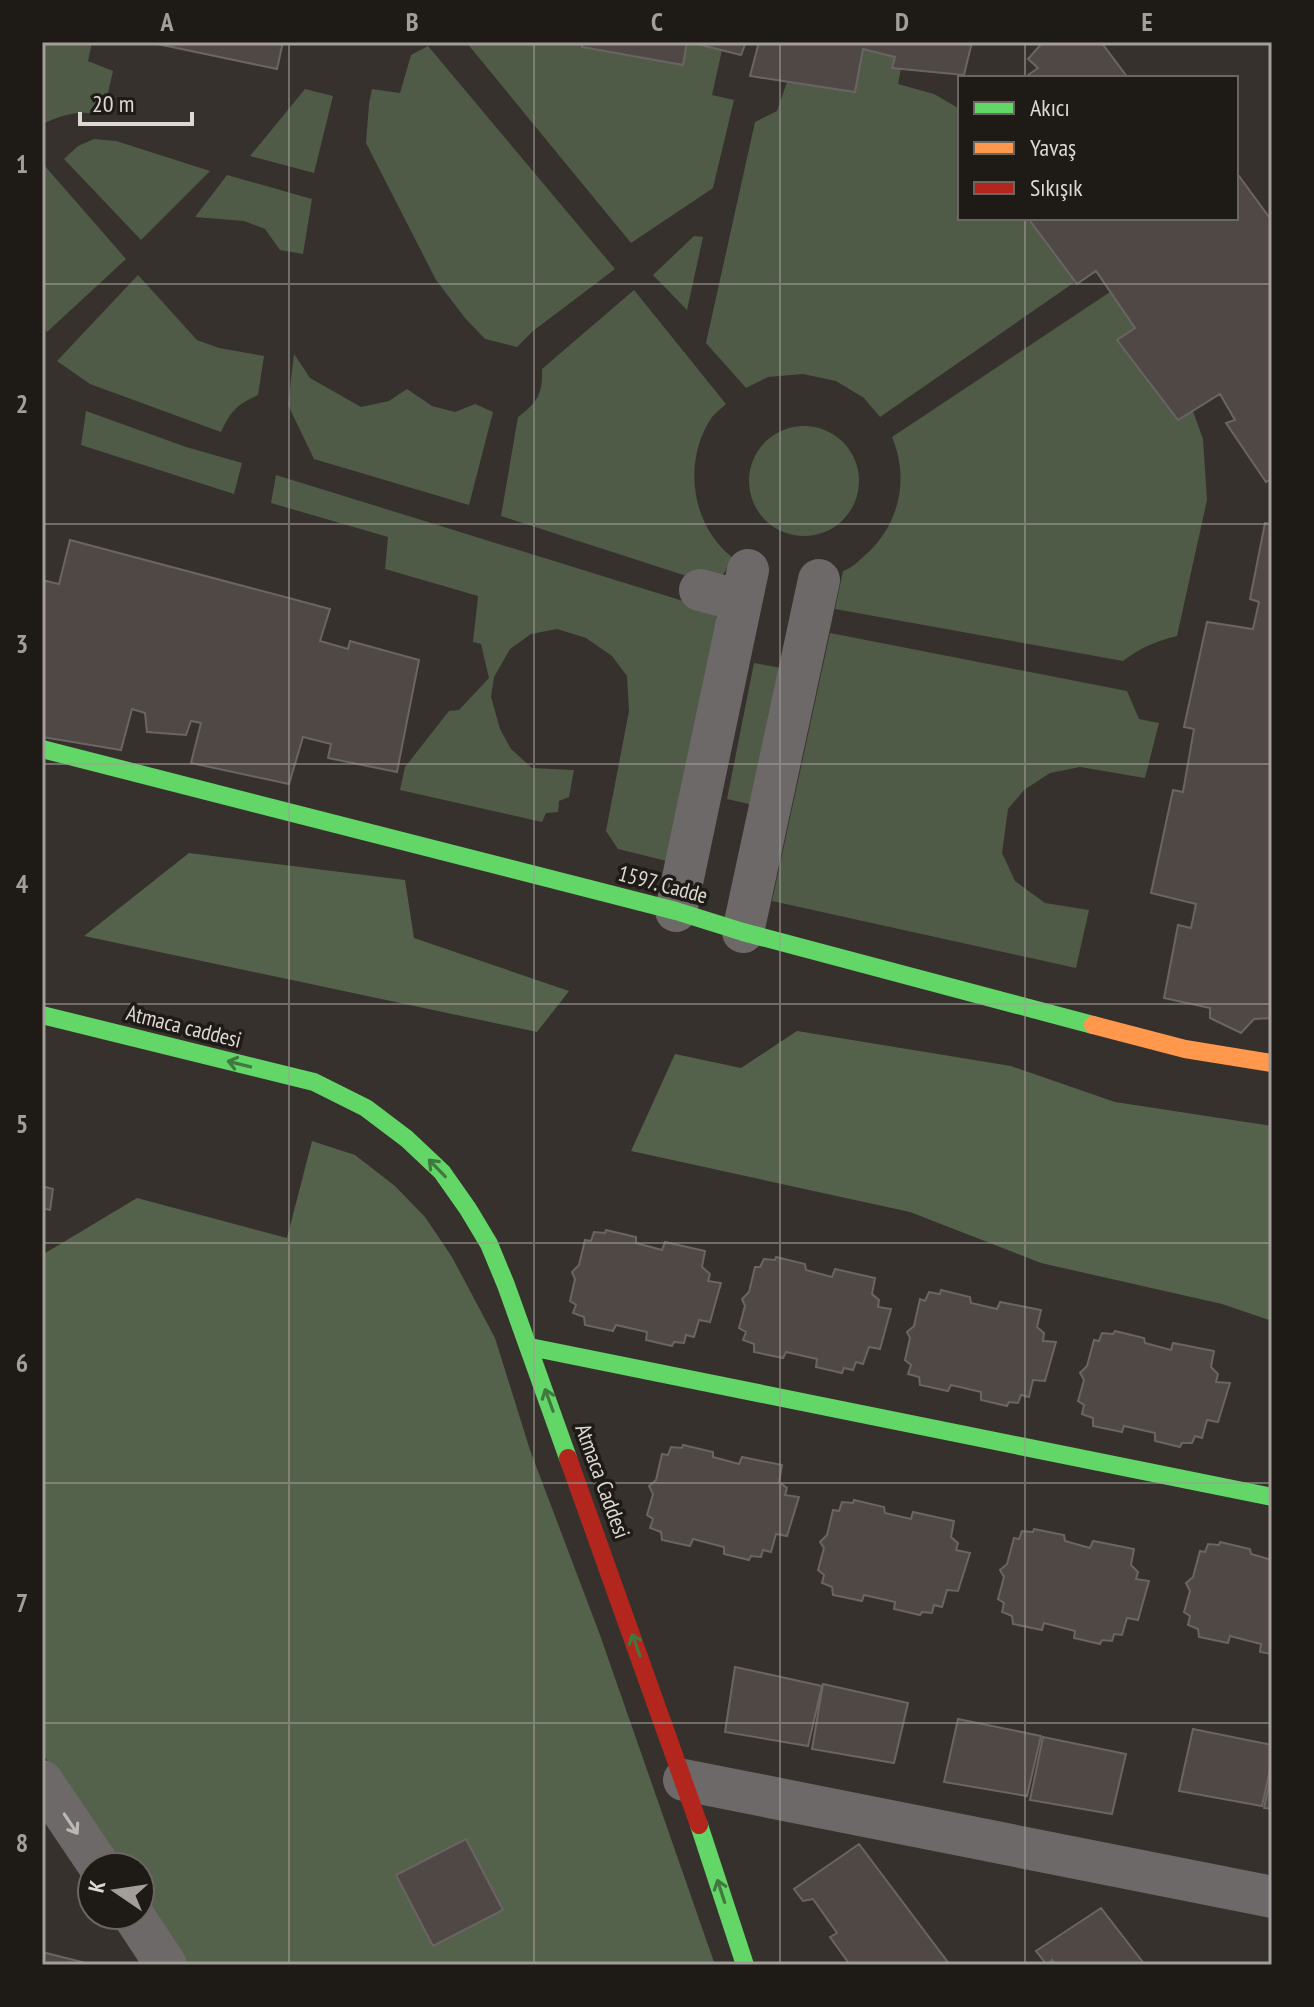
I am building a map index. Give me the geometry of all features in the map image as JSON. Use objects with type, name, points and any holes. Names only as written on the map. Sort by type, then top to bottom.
[{"type":"street","points":[[676,911],[744,586],[700,590]]},
{"type":"street","points":[[743,932],[821,605]]},
{"type":"street","name":"1597. Cadde","points":[[42,749],[676,911],[743,932],[1185,1049],[1272,1063]]},
{"type":"street","name":"Atmaca caddesi","points":[[42,1015],[314,1082]]},
{"type":"street","name":"Atmaca Caddesi","points":[[314,1082],[366,1108],[407,1139],[442,1172],[489,1244],[530,1347],[684,1780],[745,1965]]},
{"type":"street","points":[[530,1347],[1272,1497]]},
{"type":"street","points":[[684,1780],[1272,1897]]},
{"type":"street","points":[[42,1781],[89,1851]]},
{"type":"street","points":[[144,1931],[166,1965]]},
{"type":"green space","points":[[42,42],[92,42],[88,61],[113,71],[103,115],[72,114],[42,124]]},
{"type":"green space","points":[[466,42],[582,42],[582,47],[683,65],[687,42],[722,50],[712,95],[734,100],[713,188],[631,243]]},
{"type":"green space","points":[[428,46],[615,269],[533,331],[517,347],[485,339],[436,280],[366,143],[372,89],[400,93],[411,55]]},
{"type":"green space","points":[[863,49],[895,57],[901,68],[898,84],[934,94],[958,108],[958,220],[1029,220],[1075,282],[880,417],[864,398],[836,381],[803,374],[768,377],[746,388],[706,343],[755,122],[777,111],[787,82],[855,92]]},
{"type":"green space","points":[[305,89],[333,96],[314,173],[250,156]]},
{"type":"green space","points":[[94,139],[116,141],[210,171],[141,240],[64,159],[78,146]]},
{"type":"green space","points":[[44,165],[126,259],[47,332],[42,325]]},
{"type":"green space","points":[[227,175],[312,199],[303,254],[280,250],[265,229],[244,221],[195,217]]},
{"type":"green space","points":[[694,236],[703,237],[687,310],[653,275]]},
{"type":"green space","points":[[138,275],[197,340],[219,348],[264,356],[258,395],[235,409],[221,432],[90,384],[57,361]]},
{"type":"green space","points":[[634,290],[726,404],[712,417],[703,434],[694,473],[700,511],[708,529],[733,558],[719,582],[702,581],[501,516],[518,417],[538,397],[542,369]]},
{"type":"green space","points":[[1110,292],[1135,328],[1117,341],[1178,420],[1193,411],[1203,439],[1207,500],[1177,636],[1148,646],[1123,661],[835,609],[843,571],[875,545],[885,532],[898,502],[900,470],[892,437]]},
{"type":"green space","points":[[294,354],[310,378],[361,407],[389,401],[407,389],[432,406],[455,412],[475,404],[493,412],[469,505],[314,459],[288,405]]},
{"type":"green space","points":[[86,411],[186,447],[242,463],[234,494],[81,445]]},
{"type":"green space","points":[[804,426],[825,430],[843,442],[855,460],[859,481],[855,502],[843,520],[825,532],[804,536],[783,532],[765,520],[753,502],[749,481],[753,460],[765,442],[783,430]]},
{"type":"green space","points":[[276,475],[696,605],[716,616],[720,627],[671,862],[618,849],[606,831],[629,711],[627,676],[612,656],[586,638],[557,629],[531,634],[510,649],[494,677],[491,697],[500,729],[511,749],[532,768],[574,770],[569,797],[559,801],[558,812],[546,813],[542,822],[400,790],[405,767],[449,711],[459,710],[489,678],[481,644],[473,642],[478,596],[385,569],[388,537],[271,503]]},
{"type":"green space","points":[[830,633],[1127,691],[1139,719],[1159,723],[1145,778],[1080,767],[1050,773],[1024,790],[1008,809],[1002,853],[1015,881],[1045,903],[1089,910],[1076,968],[772,901]]},
{"type":"green space","points":[[754,663],[787,669],[758,806],[727,799]]},
{"type":"green space","points":[[189,853],[405,880],[414,938],[569,991],[537,1032],[84,936]]},
{"type":"green space","points":[[797,1031],[1011,1066],[1115,1102],[1272,1126],[1272,1321],[1222,1304],[1041,1263],[910,1212],[631,1151],[675,1054],[741,1068]]},
{"type":"green space","points":[[312,1141],[355,1155],[395,1186],[425,1217],[452,1257],[495,1338],[530,1450],[600,1635],[715,1965],[186,1965],[156,1921],[156,1851],[109,1851],[42,1753],[42,1255],[137,1198],[287,1238]]},
{"type":"building","points":[[148,42],[283,42],[277,69]]},
{"type":"building","points":[[582,42],[687,42],[683,65],[582,47]]},
{"type":"building","points":[[689,42],[746,42],[741,55]]},
{"type":"building","points":[[759,42],[972,42],[964,75],[892,68],[895,57],[863,49],[855,92],[750,76]]},
{"type":"building","points":[[1043,42],[1101,42],[1126,76],[1027,76],[1038,68],[1028,59]]},
{"type":"building","points":[[1238,175],[1272,221],[1272,479],[1266,482],[1226,423],[1235,420],[1220,394],[1178,420],[1117,340],[1135,328],[1096,271],[1077,284],[1029,220],[1238,220]]},
{"type":"building","points":[[1265,523],[1272,524],[1272,1018],[1254,1019],[1241,1033],[1210,1018],[1210,1008],[1164,998],[1178,925],[1191,928],[1196,904],[1151,893],[1173,790],[1183,792],[1194,729],[1184,727],[1207,622],[1253,629],[1259,602],[1250,599]]},
{"type":"building","points":[[70,540],[330,609],[320,641],[348,649],[350,641],[419,660],[397,772],[328,758],[331,744],[303,737],[289,784],[191,763],[201,723],[191,721],[186,735],[147,732],[145,713],[132,709],[121,750],[42,737],[42,580],[59,584]]},
{"type":"building","points":[[42,1186],[53,1189],[50,1210],[42,1208]]},
{"type":"building","points":[[606,1230],[636,1237],[636,1243],[662,1250],[665,1242],[705,1251],[702,1267],[710,1274],[708,1281],[721,1283],[710,1322],[699,1320],[694,1337],[686,1335],[684,1343],[674,1342],[672,1346],[646,1340],[647,1332],[616,1325],[613,1331],[585,1325],[584,1317],[573,1313],[576,1305],[570,1301],[575,1279],[572,1272],[579,1265],[585,1240],[591,1241],[594,1232],[605,1233]]},
{"type":"building","points":[[776,1257],[805,1264],[806,1270],[832,1277],[835,1269],[875,1278],[872,1294],[879,1300],[878,1307],[891,1309],[880,1349],[869,1347],[863,1364],[856,1362],[853,1370],[844,1368],[842,1373],[816,1367],[817,1359],[786,1352],[783,1358],[754,1352],[754,1344],[743,1340],[746,1332],[739,1328],[745,1306],[742,1299],[749,1292],[755,1267],[760,1267],[764,1259],[775,1260]]},
{"type":"building","points":[[941,1290],[970,1297],[971,1303],[997,1309],[1000,1302],[1041,1310],[1037,1327],[1044,1333],[1043,1341],[1056,1342],[1045,1381],[1033,1380],[1029,1397],[1021,1395],[1018,1403],[1009,1402],[1007,1406],[981,1400],[981,1392],[951,1385],[948,1391],[920,1385],[919,1377],[908,1374],[911,1365],[905,1360],[910,1338],[907,1332],[914,1326],[920,1299],[925,1301],[929,1292],[940,1294]]},
{"type":"building","points":[[1115,1331],[1144,1338],[1145,1343],[1171,1350],[1173,1343],[1214,1351],[1211,1367],[1218,1374],[1216,1382],[1230,1383],[1218,1422],[1207,1420],[1202,1438],[1195,1436],[1192,1443],[1182,1443],[1180,1447],[1155,1441],[1155,1433],[1124,1426],[1122,1432],[1093,1426],[1093,1418],[1082,1414],[1084,1405],[1078,1401],[1084,1380],[1080,1373],[1087,1366],[1094,1340],[1099,1341],[1102,1333],[1113,1334]]},
{"type":"building","points":[[683,1445],[713,1452],[713,1457],[739,1464],[742,1457],[782,1465],[779,1482],[787,1488],[785,1495],[799,1497],[787,1536],[776,1534],[771,1552],[763,1550],[761,1557],[751,1556],[749,1560],[724,1554],[724,1547],[693,1539],[690,1546],[662,1540],[661,1532],[650,1528],[653,1519],[647,1515],[653,1494],[649,1486],[656,1480],[662,1454],[668,1455],[671,1447],[682,1448]]},
{"type":"building","points":[[854,1500],[884,1507],[885,1513],[911,1519],[913,1512],[954,1521],[951,1537],[958,1543],[956,1550],[970,1553],[958,1591],[947,1590],[942,1607],[934,1605],[932,1613],[922,1612],[920,1615],[894,1609],[895,1602],[864,1595],[862,1601],[833,1595],[832,1587],[822,1583],[824,1575],[818,1570],[824,1548],[820,1542],[827,1535],[833,1510],[839,1511],[842,1502],[853,1503]]},
{"type":"building","points":[[1034,1529],[1064,1535],[1065,1541],[1090,1548],[1093,1541],[1134,1549],[1131,1565],[1138,1572],[1136,1579],[1149,1581],[1138,1620],[1127,1618],[1122,1635],[1114,1634],[1112,1641],[1102,1640],[1100,1644],[1074,1638],[1075,1631],[1044,1623],[1042,1630],[1013,1624],[1012,1616],[1002,1612],[1004,1603],[998,1599],[1004,1577],[1000,1570],[1007,1564],[1014,1538],[1019,1539],[1022,1531],[1033,1532]]},
{"type":"building","points":[[1220,1542],[1250,1549],[1251,1554],[1272,1560],[1272,1654],[1260,1652],[1261,1644],[1230,1636],[1228,1643],[1199,1637],[1198,1629],[1188,1625],[1190,1616],[1184,1612],[1190,1591],[1186,1583],[1193,1577],[1200,1551],[1205,1552],[1208,1544],[1219,1545]]},
{"type":"building","points":[[735,1667],[822,1686],[808,1746],[725,1732]]},
{"type":"building","points":[[823,1684],[908,1703],[894,1763],[812,1749]]},
{"type":"building","points":[[958,1719],[1041,1736],[1027,1796],[944,1782]]},
{"type":"building","points":[[1193,1729],[1272,1745],[1272,1761],[1262,1806],[1179,1791]]},
{"type":"building","points":[[1043,1737],[1126,1754],[1112,1814],[1030,1800]]},
{"type":"building","points":[[1272,1771],[1272,1809],[1264,1808]]},
{"type":"building","points":[[466,1839],[503,1910],[433,1946],[396,1875]]},
{"type":"building","points":[[859,1844],[950,1965],[850,1965],[830,1937],[837,1933],[813,1899],[803,1901],[794,1889]]},
{"type":"building","points":[[1101,1908],[1145,1965],[1056,1965],[1052,1960],[1047,1965],[1036,1951]]},
{"type":"building","points":[[42,1952],[90,1964],[42,1965]]},
{"type":"traffic: fast","points":[[42,749],[676,911],[743,932],[1093,1025]]},
{"type":"traffic: fast","points":[[42,1015],[314,1082],[366,1108],[407,1139],[442,1172],[489,1244],[568,1458]]},
{"type":"traffic: fast","points":[[530,1347],[1272,1497]]},
{"type":"traffic: fast","points":[[699,1825],[745,1965]]},
{"type":"traffic: slow","points":[[1093,1025],[1185,1049],[1272,1063]]},
{"type":"traffic: jam","points":[[568,1458],[699,1825]]}]
